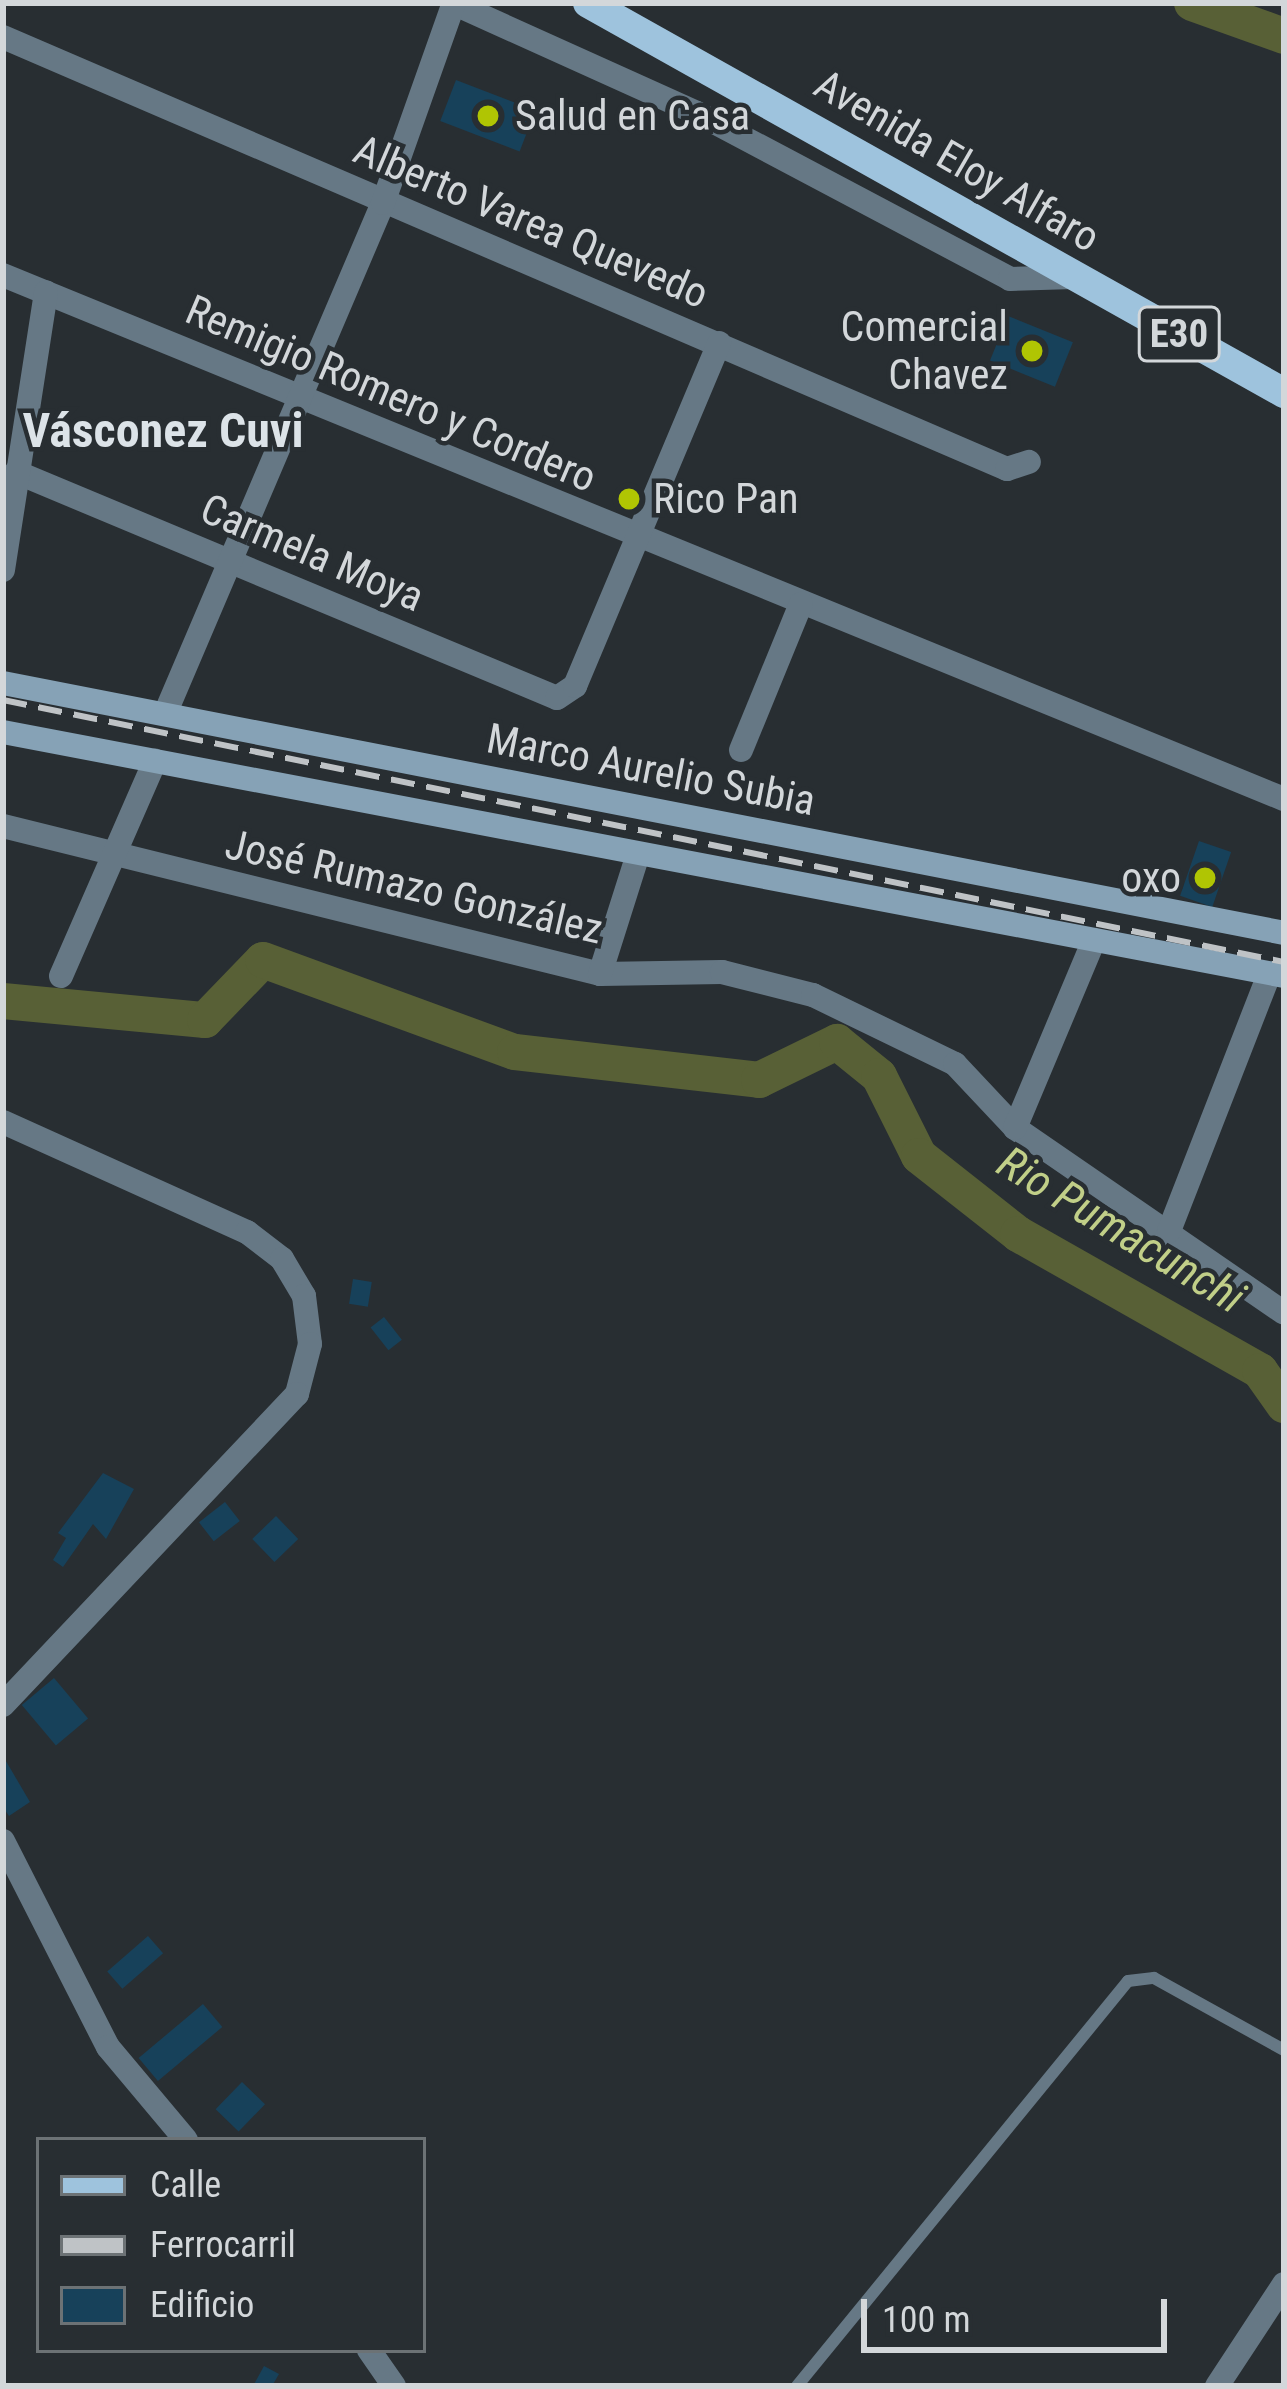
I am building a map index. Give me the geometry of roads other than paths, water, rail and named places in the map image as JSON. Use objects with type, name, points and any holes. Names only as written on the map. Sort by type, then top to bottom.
[{"type":"main road","name":"Avenida Eloy Alfaro","points":[[588,3],[1284,393]]},
{"type":"main road","name":"Marco Aurelio Subia","points":[[3,683],[1284,934]]},
{"type":"main road","name":"Marco Aurelio Subia","points":[[3,732],[1276,975]]},
{"type":"street","points":[[165,714],[303,398],[382,203],[454,3],[697,113],[1010,279],[1073,277]]},
{"type":"street","name":"Alberto Varea Quevedo","points":[[3,37],[1006,469],[1029,462]]},
{"type":"street","name":"Remigio Romero y Cordero","points":[[3,275],[639,540],[1284,799]]},
{"type":"street","points":[[3,570],[46,292]]},
{"type":"street","points":[[639,540],[719,344]]},
{"type":"street","name":"Carmela Moya","points":[[16,472],[557,698],[575,686],[639,540]]},
{"type":"street","points":[[741,750],[800,604]]},
{"type":"street","points":[[61,976],[155,761]]},
{"type":"street","name":"José Rumazo González","points":[[3,826],[600,974],[722,972],[812,995],[955,1064],[1015,1128],[1284,1313]]},
{"type":"street","points":[[600,974],[638,854]]},
{"type":"street","points":[[1015,1128],[1094,940]]},
{"type":"street","points":[[1169,1232],[1276,975]]},
{"type":"street","points":[[3,1122],[247,1232],[282,1259],[304,1296],[310,1344],[297,1394],[3,1705]]},
{"type":"street","points":[[3,1841],[108,2048],[183,2137]]},
{"type":"street","points":[[1216,2386],[1284,2284]]},
{"type":"street","points":[[371,2353],[394,2386]]},
{"type":"lane","points":[[797,2386],[1128,1981],[1154,1978],[1284,2050]]},
{"type":"waterway","points":[[1192,3],[1284,36]]},
{"type":"waterway","name":"Rio Pumacunchi","points":[[3,1001],[205,1020],[263,960],[515,1052],[759,1080],[837,1042],[879,1076],[919,1156],[1018,1234],[1260,1371],[1284,1405]]},
{"type":"railway","points":[[3,700],[1284,962]]},
{"type":"place","name":"Salud en Casa","points":[[488,116]]},
{"type":"place","name":"Comercial Chavez","points":[[1032,351]]},
{"type":"place","name":"Rico Pan","points":[[629,499]]},
{"type":"place","name":"oxo","points":[[1205,878]]},
{"type":"district","name":"Vásconez Cuvi","points":[[163,431]]}]
